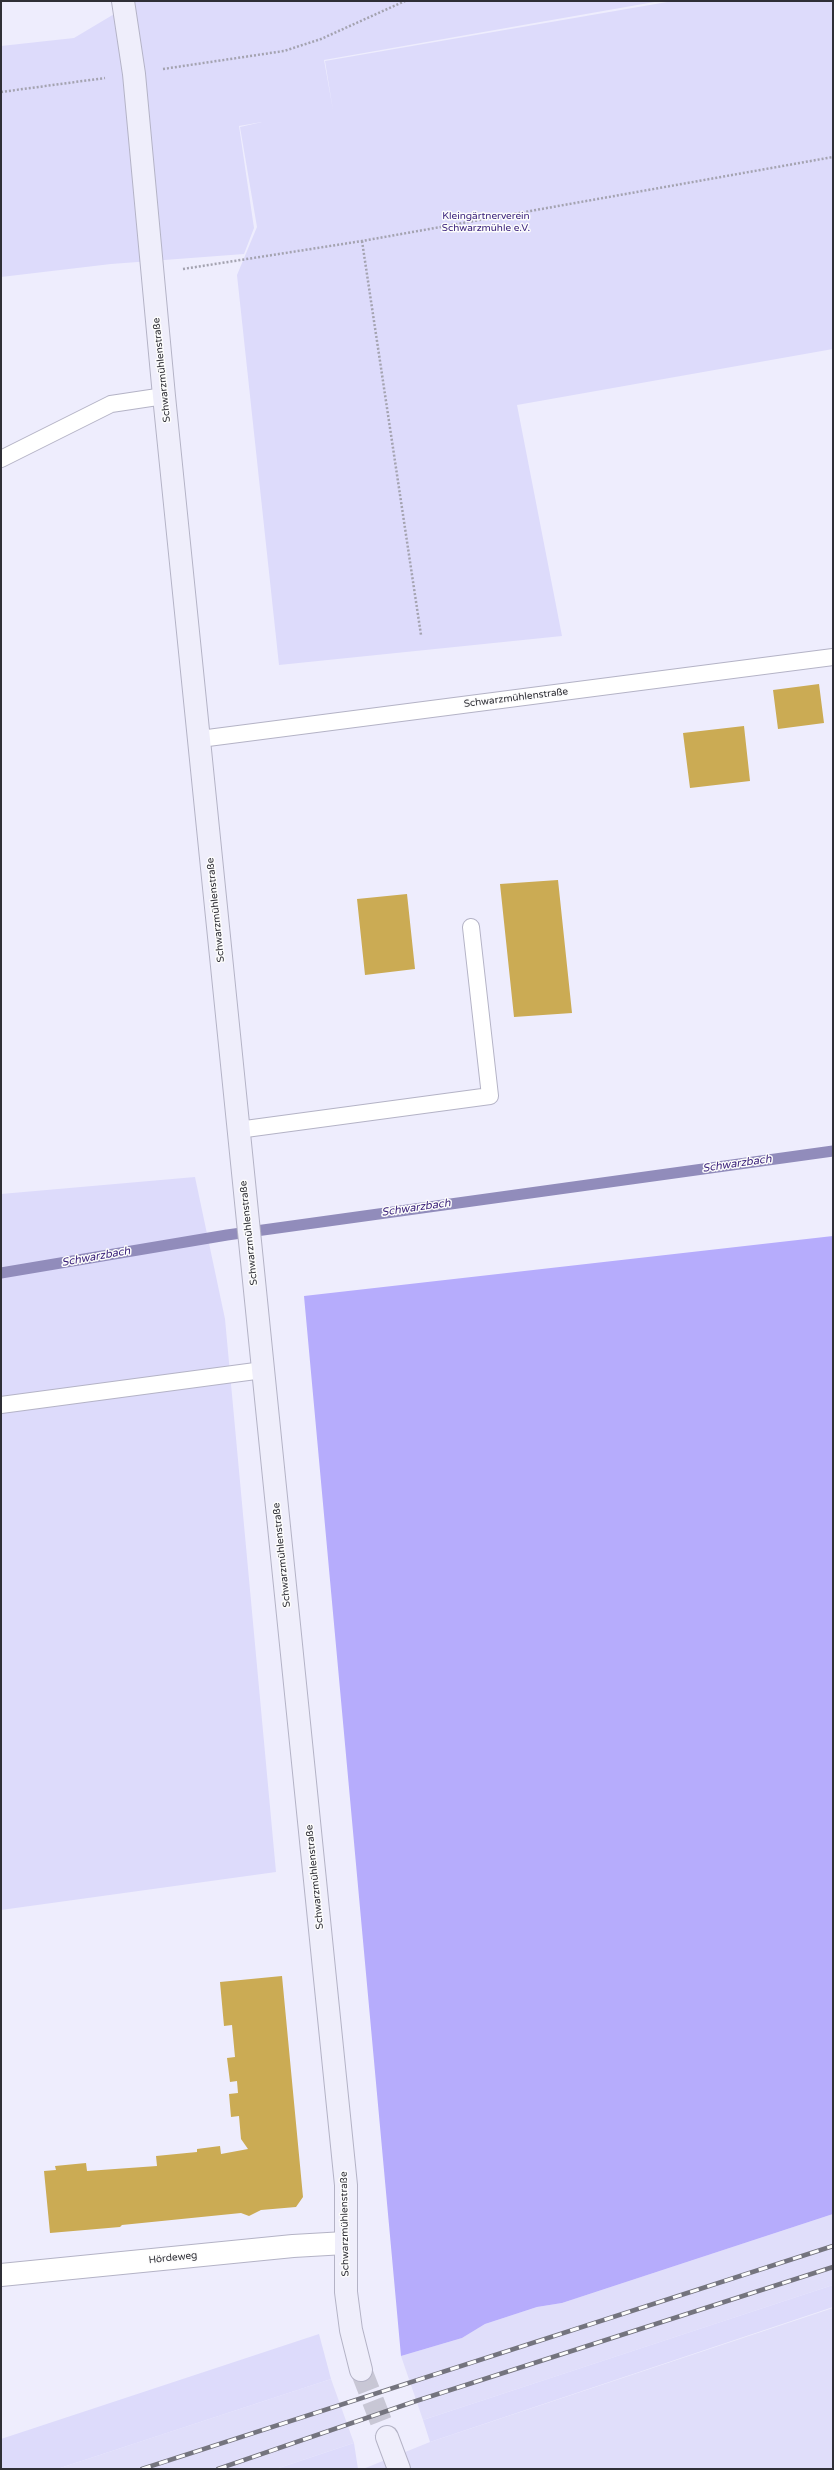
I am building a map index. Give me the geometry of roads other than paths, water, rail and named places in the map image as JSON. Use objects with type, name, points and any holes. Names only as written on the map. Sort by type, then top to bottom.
[{"type":"street","name":"Schwarzmühlenstraße","points":[[123,1],[134,74],[164,396],[346,2185],[346,2292],[351,2330],[361,2370]]},
{"type":"street","name":"Hördeweg","points":[[1,2275],[293,2246],[345,2243]]},
{"type":"street","points":[[387,2437],[399,2469]]},
{"type":"lane","points":[[1,459],[111,404],[164,396]]},
{"type":"lane","name":"Schwarzmühlenstraße","points":[[200,739],[833,657]]},
{"type":"lane","points":[[238,1130],[490,1096],[471,928]]},
{"type":"lane","points":[[1,1405],[263,1370]]},
{"type":"waterway","name":"Schwarzbach","points":[[1,1273],[227,1235],[833,1151]]},
{"type":"tunnel","points":[[361,2370],[387,2437]]},
{"type":"railway","points":[[142,2469],[833,2246]]},
{"type":"railway","points":[[218,2469],[416,2401],[833,2267]]},
{"type":"park label","name":"Kleingärtnerverein Schwarzmühle e.V.","points":[[486,222]]}]
